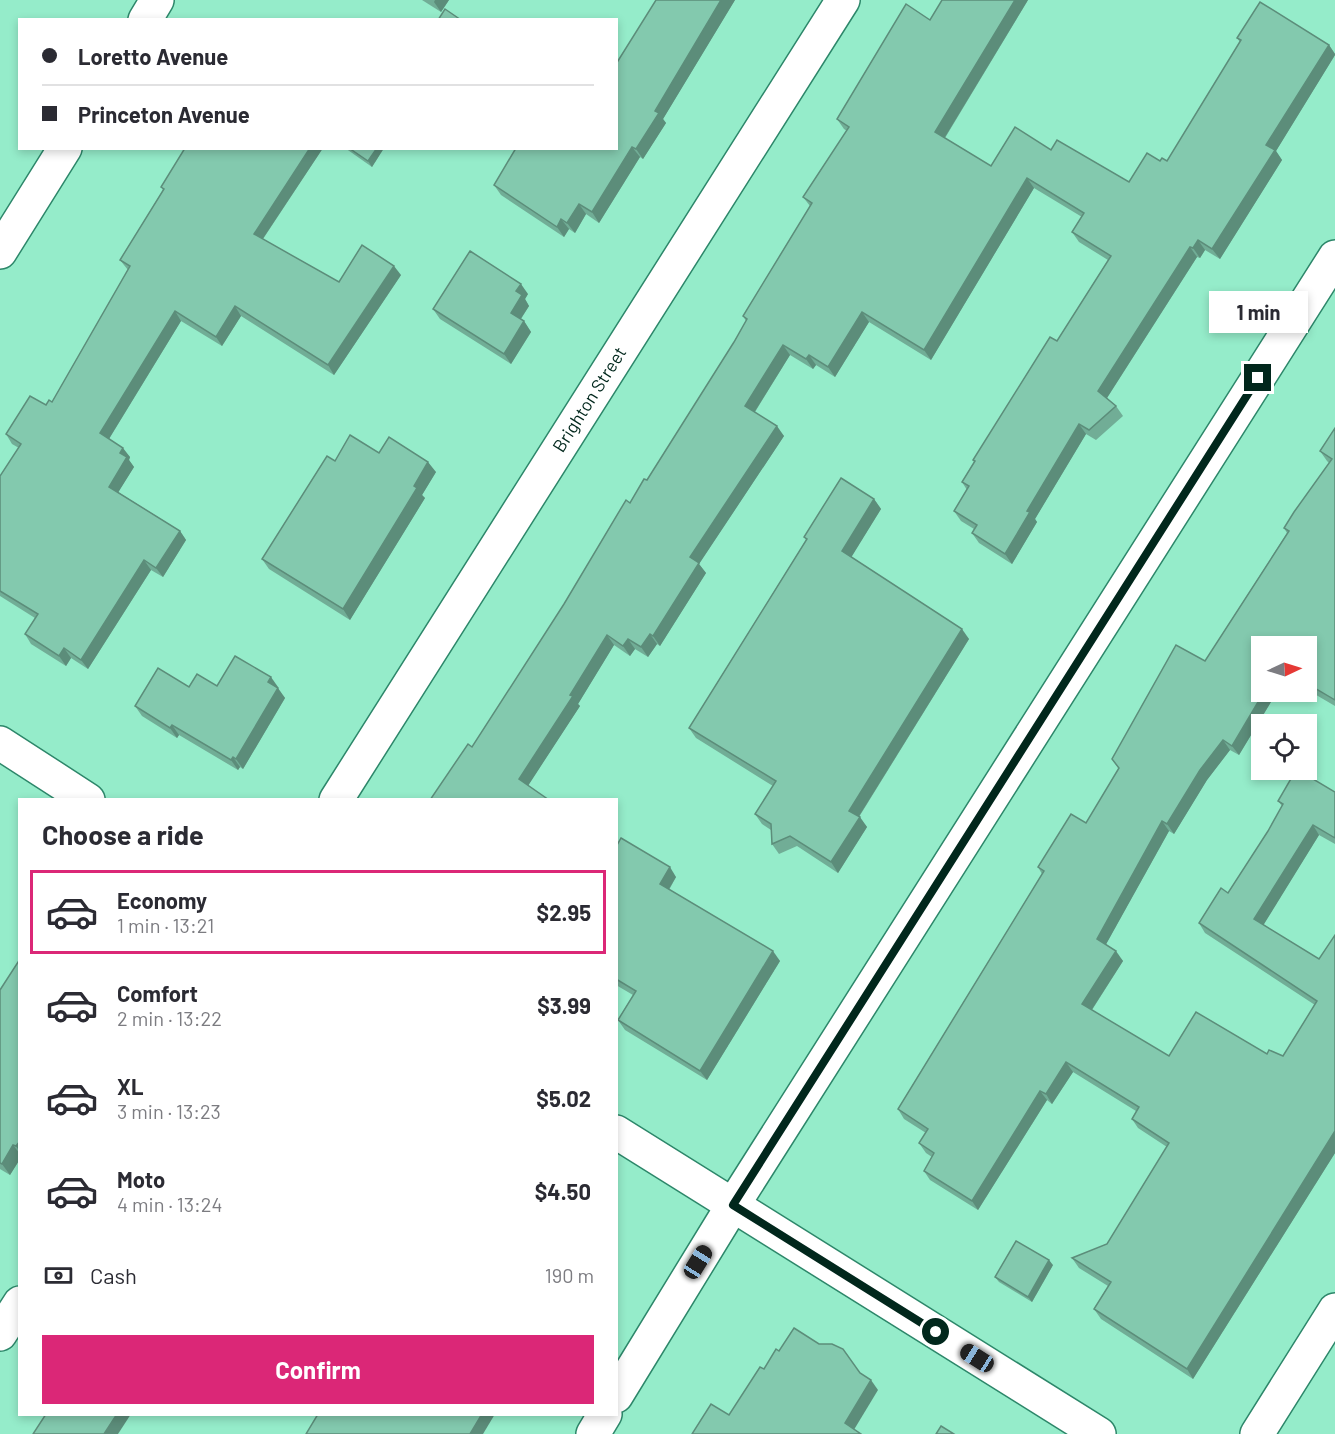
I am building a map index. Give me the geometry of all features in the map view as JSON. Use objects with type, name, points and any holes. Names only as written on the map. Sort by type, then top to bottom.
[{"type":"street","points":[[146,18],[157,0]]},
{"type":"street","name":"Brighton Street","points":[[337,798],[843,0]]},
{"type":"street","points":[[0,252],[64,150]]},
{"type":"street","points":[[618,1393],[733,1205],[1335,257]]},
{"type":"street","points":[[0,743],[85,798]]},
{"type":"street","points":[[618,1133],[1099,1434]]},
{"type":"street","points":[[0,1334],[18,1306]]},
{"type":"street","points":[[1257,1434],[1335,1310]]},
{"type":"street","points":[[593,1434],[604,1416]]},
{"type":"building","points":[[656,0],[721,0],[655,111],[659,113],[636,149],[632,147],[592,212],[579,204],[567,223],[561,219],[557,227],[494,185],[515,150],[618,150],[618,61]]},
{"type":"building","points":[[942,0],[1015,0],[935,132],[991,166],[1015,127],[1051,150],[1057,140],[1129,182],[1147,153],[1160,161],[1162,158],[1167,161],[1241,40],[1237,38],[1260,2],[1329,45],[1266,145],[1275,150],[1212,249],[1198,240],[1193,248],[1190,247],[1098,391],[1116,406],[1089,430],[1079,424],[1027,511],[1030,512],[1005,554],[972,533],[977,525],[954,511],[969,486],[962,482],[975,461],[973,460],[1050,337],[1057,341],[1111,256],[1072,232],[1084,213],[1027,178],[924,350],[862,312],[828,367],[809,355],[806,359],[783,345],[745,406],[777,426],[690,557],[699,563],[653,636],[650,634],[641,647],[628,639],[623,646],[607,635],[570,695],[573,696],[519,779],[546,798],[431,798],[468,744],[472,747],[564,604],[626,500],[630,503],[644,479],[647,480],[734,342],[747,319],[743,316],[812,203],[803,197],[849,127],[837,119],[906,4],[930,20]]},
{"type":"building","points":[[445,9],[458,18],[439,18]]},
{"type":"building","points":[[184,150],[309,150],[254,234],[339,282],[362,245],[394,266],[328,365],[235,306],[216,337],[175,311],[100,433],[123,448],[120,453],[127,457],[109,487],[180,531],[156,568],[144,560],[81,660],[64,648],[59,656],[25,634],[38,614],[0,591],[0,476],[21,444],[6,434],[30,396],[46,405],[49,400],[52,402],[130,266],[120,260],[164,189],[161,187]]},
{"type":"building","points":[[352,150],[376,150],[368,161]]},
{"type":"building","points":[[470,251],[521,284],[516,291],[522,295],[511,313],[524,321],[504,354],[433,309]]},
{"type":"building","points":[[1335,428],[1335,700],[1317,689],[1317,636],[1251,636],[1251,702],[1258,702],[1232,746],[1223,740],[1200,770],[1167,824],[1162,821],[1097,939],[1116,951],[1082,1004],[1169,1056],[1196,1012],[1267,1054],[1269,1050],[1283,1056],[1317,1001],[1199,923],[1221,888],[1228,893],[1268,831],[1283,804],[1278,801],[1290,780],[1315,780],[1335,792],[1335,838],[1313,825],[1254,919],[1319,959],[1335,935],[1335,1131],[1187,1369],[1094,1309],[1111,1282],[1072,1258],[1107,1244],[1169,1143],[1132,1119],[1139,1107],[1066,1062],[1046,1094],[1040,1091],[972,1201],[924,1171],[934,1153],[919,1143],[928,1129],[898,1109],[1044,871],[1038,867],[1071,814],[1086,823],[1119,768],[1112,759],[1176,645],[1205,661],[1289,531],[1284,528],[1332,459],[1320,451]]},
{"type":"building","points":[[350,435],[379,453],[389,437],[428,462],[414,486],[417,488],[343,609],[262,559],[327,456],[335,461]]},
{"type":"building","points":[[841,478],[874,499],[842,551],[962,629],[849,811],[860,817],[831,862],[790,836],[772,844],[771,824],[755,814],[776,781],[689,728],[807,539],[804,537]]},
{"type":"building","points":[[235,656],[271,677],[268,682],[278,688],[236,759],[233,757],[231,760],[172,725],[170,728],[135,706],[158,668],[189,687],[197,674],[217,686]]},
{"type":"building","points":[[621,838],[670,867],[660,884],[773,951],[700,1071],[618,1020],[636,991],[618,980],[618,843]]},
{"type":"building","points":[[18,962],[18,1144],[16,1146],[13,1145],[2,1164],[0,1163],[0,990]]},
{"type":"building","points":[[1016,1241],[1049,1260],[1028,1297],[995,1277]]},
{"type":"building","points":[[794,1328],[819,1344],[832,1344],[843,1349],[860,1373],[871,1380],[845,1423],[861,1434],[692,1434],[711,1404],[729,1415],[760,1367],[764,1369],[776,1349],[779,1351]]},
{"type":"building","points":[[45,1416],[116,1416],[104,1434],[33,1434]]},
{"type":"building","points":[[317,1416],[481,1416],[470,1434],[306,1434]]},
{"type":"building","points":[[941,1426],[954,1434],[936,1434]]},
{"type":"route","points":[[936,1332],[733,1205],[1258,378]]}]
